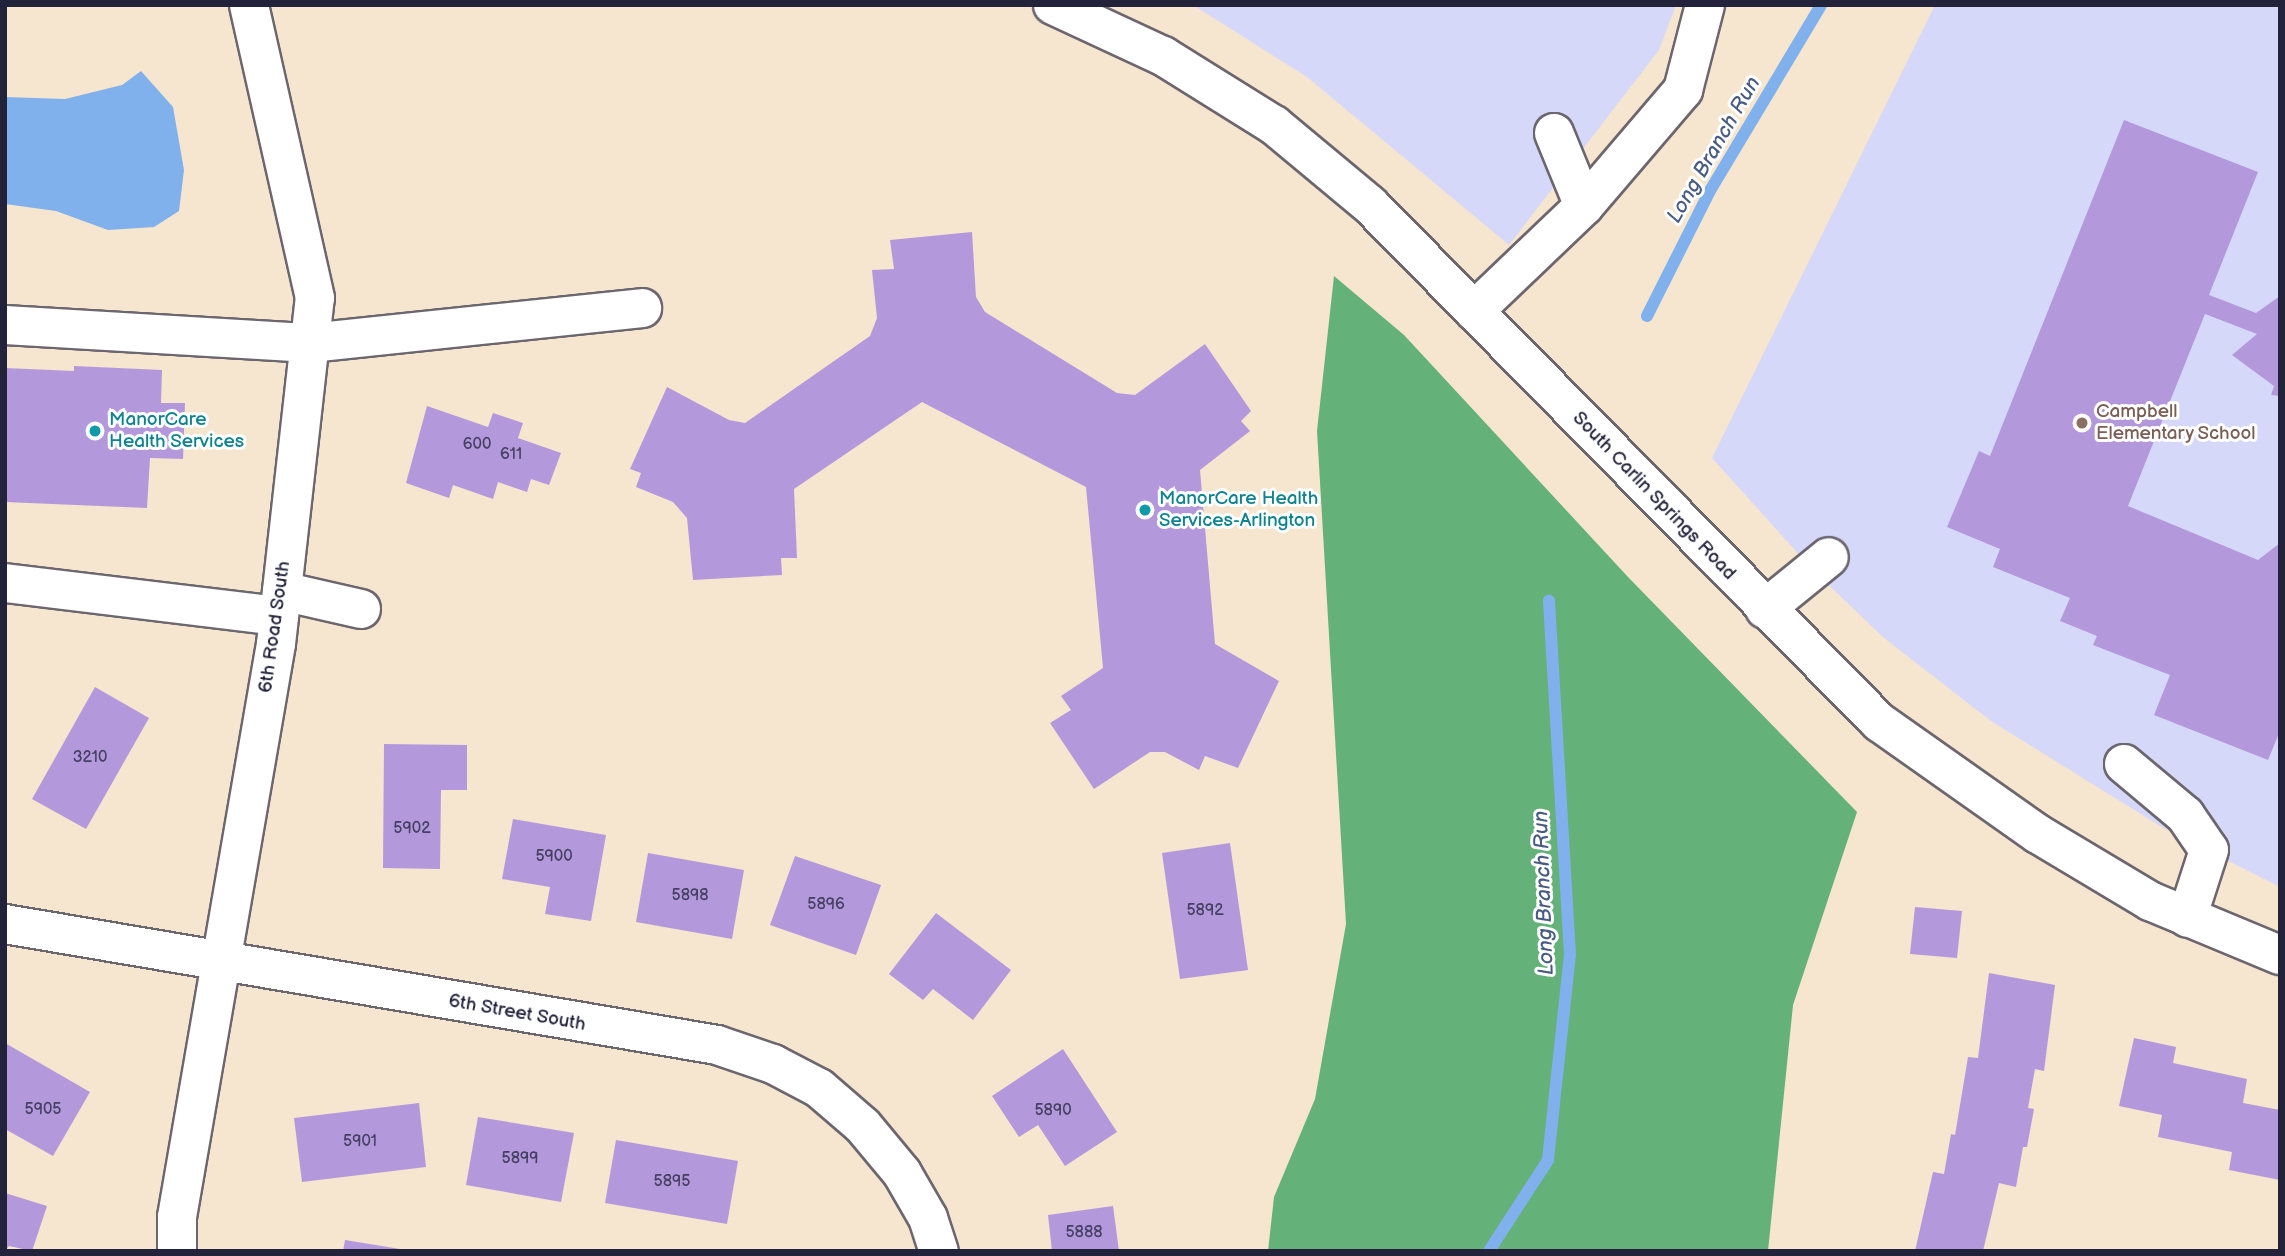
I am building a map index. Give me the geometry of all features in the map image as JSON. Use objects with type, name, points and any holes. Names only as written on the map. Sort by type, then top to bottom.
[{"type":"street","name":"6th Road South","points":[[177,1251],[177,1217],[280,604],[315,298],[249,5]]},
{"type":"street","name":"South Carlin Springs Road","points":[[1053,5],[1163,56],[1274,125],[1370,205],[1879,722],[2038,834],[2187,918],[2280,955]]},
{"type":"street","points":[[1474,312],[1584,206],[1682,90],[1705,5]]},
{"type":"street","points":[[1554,134],[1584,206]]},
{"type":"street","points":[[5,326],[310,343],[642,308]]},
{"type":"street","points":[[1765,609],[1829,557]]},
{"type":"street","points":[[5,583],[361,609]]},
{"type":"street","points":[[2124,764],[2185,815],[2209,850],[2187,918]]},
{"type":"street","name":"6th Street South","points":[[5,924],[717,1045],[773,1064],[819,1088],[863,1126],[902,1173],[928,1218],[939,1251]]},
{"type":"shaded area","points":[[1193,5],[1676,5],[1659,50],[1509,245],[1307,77]]},
{"type":"shaded area","points":[[1935,5],[2280,5],[2280,887],[2165,829],[1991,721],[1884,638],[1813,570],[1712,458]]},
{"type":"green space","points":[[1334,276],[1404,335],[1628,577],[1857,812],[1793,1005],[1768,1251],[1268,1251],[1274,1197],[1315,1099],[1346,924],[1317,431]]},
{"type":"water","points":[[141,71],[173,107],[184,170],[179,211],[154,227],[108,230],[56,211],[5,204],[5,97],[65,99],[122,85]]},
{"type":"building","name":"Campbell Elementary School","points":[[2124,120],[2258,172],[2209,295],[2256,313],[2280,296],[2280,396],[2271,395],[2274,386],[2232,355],[2257,334],[2205,314],[2128,506],[2258,560],[2280,543],[2280,731],[2268,760],[2154,715],[2170,675],[2093,645],[2097,636],[2060,621],[2070,598],[1993,567],[2000,549],[1947,527],[1979,451],[1990,456]]},
{"type":"building","name":"ManorCare Health Services-Arlington","points":[[972,232],[976,297],[985,312],[1117,393],[1135,395],[1205,344],[1251,411],[1241,421],[1250,431],[1200,470],[1215,644],[1279,681],[1238,768],[1205,756],[1199,770],[1165,752],[1150,752],[1094,789],[1050,723],[1071,710],[1061,696],[1103,668],[1086,487],[922,402],[794,489],[797,558],[781,558],[782,575],[693,580],[687,518],[673,502],[636,487],[641,473],[630,469],[667,387],[729,420],[745,423],[870,336],[877,318],[872,270],[894,269],[890,240]]},
{"type":"building","name":"ManorCare Health Services","points":[[74,366],[162,370],[161,403],[185,403],[183,459],[150,458],[147,508],[5,502],[5,368],[74,371]]},
{"type":"building","points":[[427,406],[488,427],[493,413],[523,423],[518,438],[561,453],[549,485],[531,479],[527,492],[498,482],[493,499],[453,485],[449,498],[406,483]]},
{"type":"building","points":[[95,687],[149,718],[86,829],[32,799]]},
{"type":"building","points":[[384,744],[467,745],[467,790],[441,790],[440,869],[383,868]]},
{"type":"building","points":[[513,819],[606,835],[591,921],[545,914],[550,887],[502,879]]},
{"type":"building","points":[[1230,843],[1248,970],[1180,979],[1162,853]]},
{"type":"building","points":[[648,853],[744,870],[732,939],[636,922]]},
{"type":"building","points":[[795,856],[881,885],[856,955],[770,925]]},
{"type":"building","points":[[1915,907],[1962,911],[1957,958],[1910,954]]},
{"type":"building","points":[[936,913],[1011,970],[973,1020],[933,989],[923,1000],[889,974]]},
{"type":"building","points":[[1989,973],[2055,985],[2044,1071],[2035,1069],[2028,1108],[2034,1109],[2027,1147],[2023,1147],[2016,1187],[1999,1183],[1983,1251],[1915,1251],[1933,1172],[1944,1174],[1951,1134],[1955,1135],[1968,1057],[1978,1058]]},
{"type":"building","points":[[2134,1038],[2176,1047],[2173,1063],[2247,1079],[2243,1103],[2280,1110],[2280,1180],[2229,1170],[2232,1152],[2158,1137],[2162,1115],[2119,1106]]},
{"type":"building","points":[[5,1043],[90,1092],[53,1156],[5,1129]]},
{"type":"building","points":[[1063,1049],[1117,1132],[1065,1166],[1038,1125],[1019,1137],[992,1096]]},
{"type":"building","points":[[419,1103],[426,1167],[302,1182],[294,1118]]},
{"type":"building","points":[[478,1117],[574,1133],[561,1202],[466,1185]]},
{"type":"building","points":[[616,1140],[738,1161],[727,1224],[605,1203]]},
{"type":"building","points":[[5,1193],[47,1206],[32,1251],[9,1246],[5,1251]]},
{"type":"building","points":[[1113,1206],[1119,1251],[1052,1251],[1048,1215]]},
{"type":"building","points":[[345,1240],[400,1249],[400,1251],[343,1251]]},
{"type":"waterway","name":"Long Branch Run","points":[[1647,316],[1711,189],[1821,5]]},
{"type":"waterway","name":"Long Branch Run","points":[[1489,1251],[1548,1160],[1570,955],[1549,601]]},
{"type":"place","name":"Campbell Elementary School","points":[[2082,423]]},
{"type":"place","name":"ManorCare Health Services","points":[[95,431]]},
{"type":"place","name":"ManorCare Health Services-Arlington","points":[[1145,510]]}]
